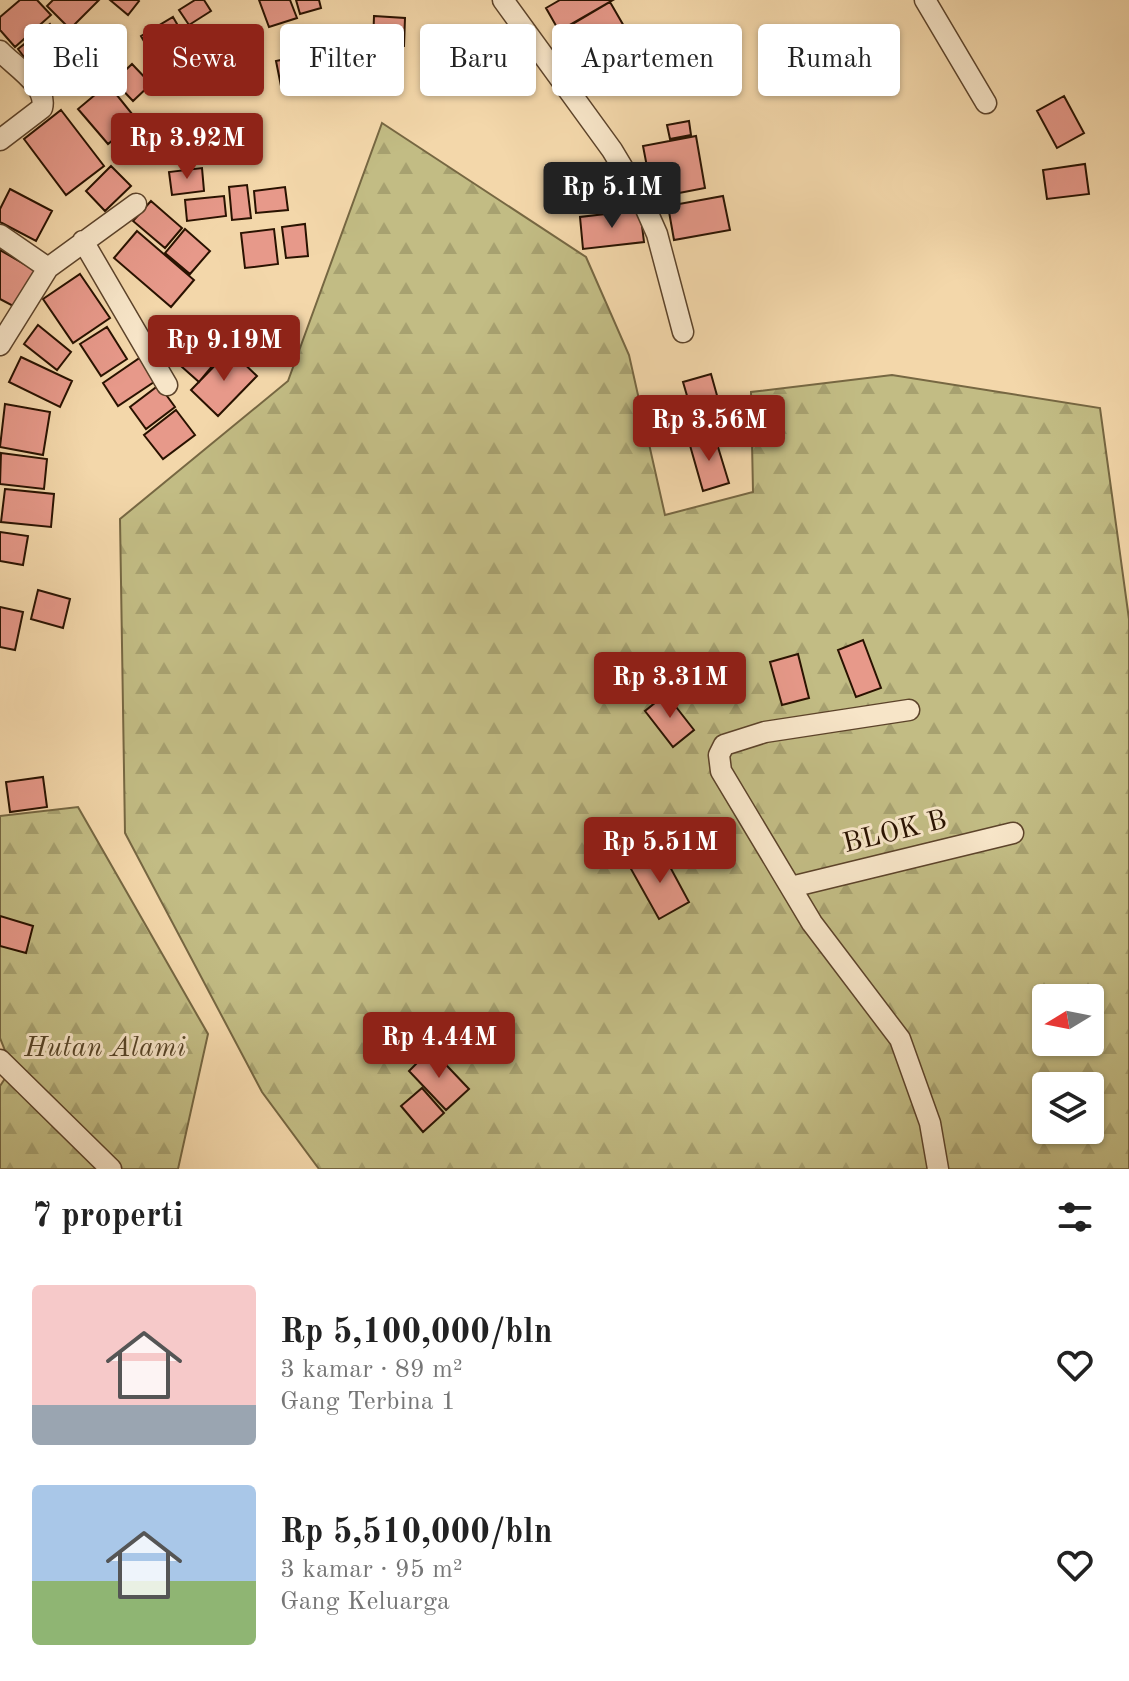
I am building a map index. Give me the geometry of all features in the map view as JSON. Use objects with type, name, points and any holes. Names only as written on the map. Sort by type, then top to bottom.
[{"type":"street","points":[[503,0],[612,150],[642,200],[657,234],[683,332]]},
{"type":"street","points":[[925,0],[986,103]]},
{"type":"street","points":[[0,51],[41,92],[44,102],[42,108],[0,140]]},
{"type":"street","points":[[0,345],[48,268],[136,204]]},
{"type":"street","points":[[0,235],[48,268]]},
{"type":"street","points":[[83,241],[167,385]]},
{"type":"street","points":[[909,710],[765,732],[724,745],[719,755],[721,771],[812,923],[900,1039],[930,1123],[938,1169]]},
{"type":"street","name":"BLOK B","points":[[791,887],[1013,833]]},
{"type":"street","points":[[0,1060],[111,1169]]},
{"type":"green space","name":"Hutan Alami","points":[[382,123],[586,257],[629,355],[665,515],[753,492],[751,392],[892,375],[1100,408],[1129,619],[1129,1169],[319,1169],[262,1092],[125,833],[120,519],[288,381]]},
{"type":"green space","name":"Hutan Alami","points":[[78,807],[208,1034],[178,1169],[0,1169],[0,1086],[12,1068],[0,1038],[0,816]]},
{"type":"building","points":[[20,0],[37,0],[51,15],[41,24],[24,24],[24,39],[15,47],[0,30],[0,17]]},
{"type":"building","points":[[53,0],[99,0],[75,24],[65,24],[47,6]]},
{"type":"building","points":[[110,0],[138,0],[139,1],[128,15]]},
{"type":"building","points":[[195,0],[204,0],[211,11],[188,24],[179,10]]},
{"type":"building","points":[[259,0],[290,0],[297,18],[269,27]]},
{"type":"building","points":[[296,0],[319,0],[321,8],[300,14]]},
{"type":"building","points":[[560,0],[613,0],[571,24],[555,24],[546,8]]},
{"type":"building","points":[[610,2],[623,24],[573,24]]},
{"type":"building","points":[[374,16],[405,18],[404,46],[404,24],[374,24]]},
{"type":"building","points":[[173,17],[177,24],[161,24]]},
{"type":"building","points":[[280,60],[280,81],[276,61]]},
{"type":"building","points":[[132,64],[143,76],[143,92],[133,101],[127,95],[127,69]]},
{"type":"building","points":[[94,96],[118,96],[137,120],[108,144],[78,109]]},
{"type":"building","points":[[1064,96],[1084,133],[1057,148],[1037,111]]},
{"type":"building","points":[[61,110],[104,166],[66,195],[24,139]]},
{"type":"building","points":[[689,121],[691,135],[670,139],[667,125]]},
{"type":"building","points":[[696,136],[705,188],[653,198],[643,146]]},
{"type":"building","points":[[1085,164],[1089,194],[1047,199],[1043,170]]},
{"type":"building","points":[[111,166],[131,186],[105,211],[86,191]]},
{"type":"building","points":[[202,168],[204,191],[172,195],[169,172]]},
{"type":"building","points":[[247,185],[251,218],[232,220],[229,187]]},
{"type":"building","points":[[285,187],[288,210],[256,213],[254,191]]},
{"type":"building","points":[[10,189],[52,211],[36,241],[0,222],[0,209]]},
{"type":"building","points":[[224,196],[226,216],[187,221],[185,200]]},
{"type":"building","points":[[723,196],[730,230],[674,240],[668,206]]},
{"type":"building","points":[[151,201],[182,228],[165,248],[133,221]]},
{"type":"building","points":[[640,210],[644,242],[583,249],[580,217]]},
{"type":"building","points":[[305,224],[308,256],[286,258],[282,227]]},
{"type":"building","points":[[185,229],[210,251],[190,274],[165,253]]},
{"type":"building","points":[[274,229],[278,264],[245,268],[241,233]]},
{"type":"building","points":[[137,231],[194,280],[171,307],[114,258]]},
{"type":"building","points":[[0,250],[36,271],[15,307],[0,299]]},
{"type":"building","points":[[80,274],[110,318],[73,343],[43,299]]},
{"type":"building","points":[[208,318],[234,340],[199,382],[173,359]]},
{"type":"building","points":[[38,325],[71,352],[57,370],[24,344]]},
{"type":"building","points":[[107,327],[127,359],[101,376],[80,344]]},
{"type":"building","points":[[230,350],[257,376],[218,416],[191,390]]},
{"type":"building","points":[[21,357],[72,381],[60,407],[9,382]]},
{"type":"building","points":[[141,357],[157,380],[118,406],[103,383]]},
{"type":"building","points":[[711,374],[718,399],[690,406],[683,382]]},
{"type":"building","points":[[159,385],[175,407],[146,429],[130,407]]},
{"type":"building","points":[[721,400],[727,423],[682,436],[676,413]]},
{"type":"building","points":[[5,404],[50,412],[43,455],[0,447]]},
{"type":"building","points":[[176,410],[195,435],[163,459],[144,435]]},
{"type":"building","points":[[714,434],[729,483],[703,491],[689,442]]},
{"type":"building","points":[[1,453],[47,459],[44,489],[0,484]]},
{"type":"building","points":[[5,489],[54,494],[51,527],[1,522]]},
{"type":"building","points":[[0,532],[28,536],[23,565],[0,561]]},
{"type":"building","points":[[38,590],[70,599],[63,628],[31,619]]},
{"type":"building","points":[[0,607],[23,612],[15,650],[0,647]]},
{"type":"building","points":[[863,640],[881,688],[856,697],[838,650]]},
{"type":"building","points":[[798,654],[809,698],[782,705],[770,662]]},
{"type":"building","points":[[666,694],[694,730],[673,747],[645,711]]},
{"type":"building","points":[[43,777],[47,807],[10,812],[6,782]]},
{"type":"building","points":[[662,852],[689,902],[659,919],[631,869]]},
{"type":"building","points":[[0,916],[33,926],[26,953],[0,946]]},
{"type":"building","points":[[431,1049],[469,1089],[446,1110],[409,1071]]},
{"type":"building","points":[[422,1088],[444,1113],[423,1132],[401,1106]]}]
